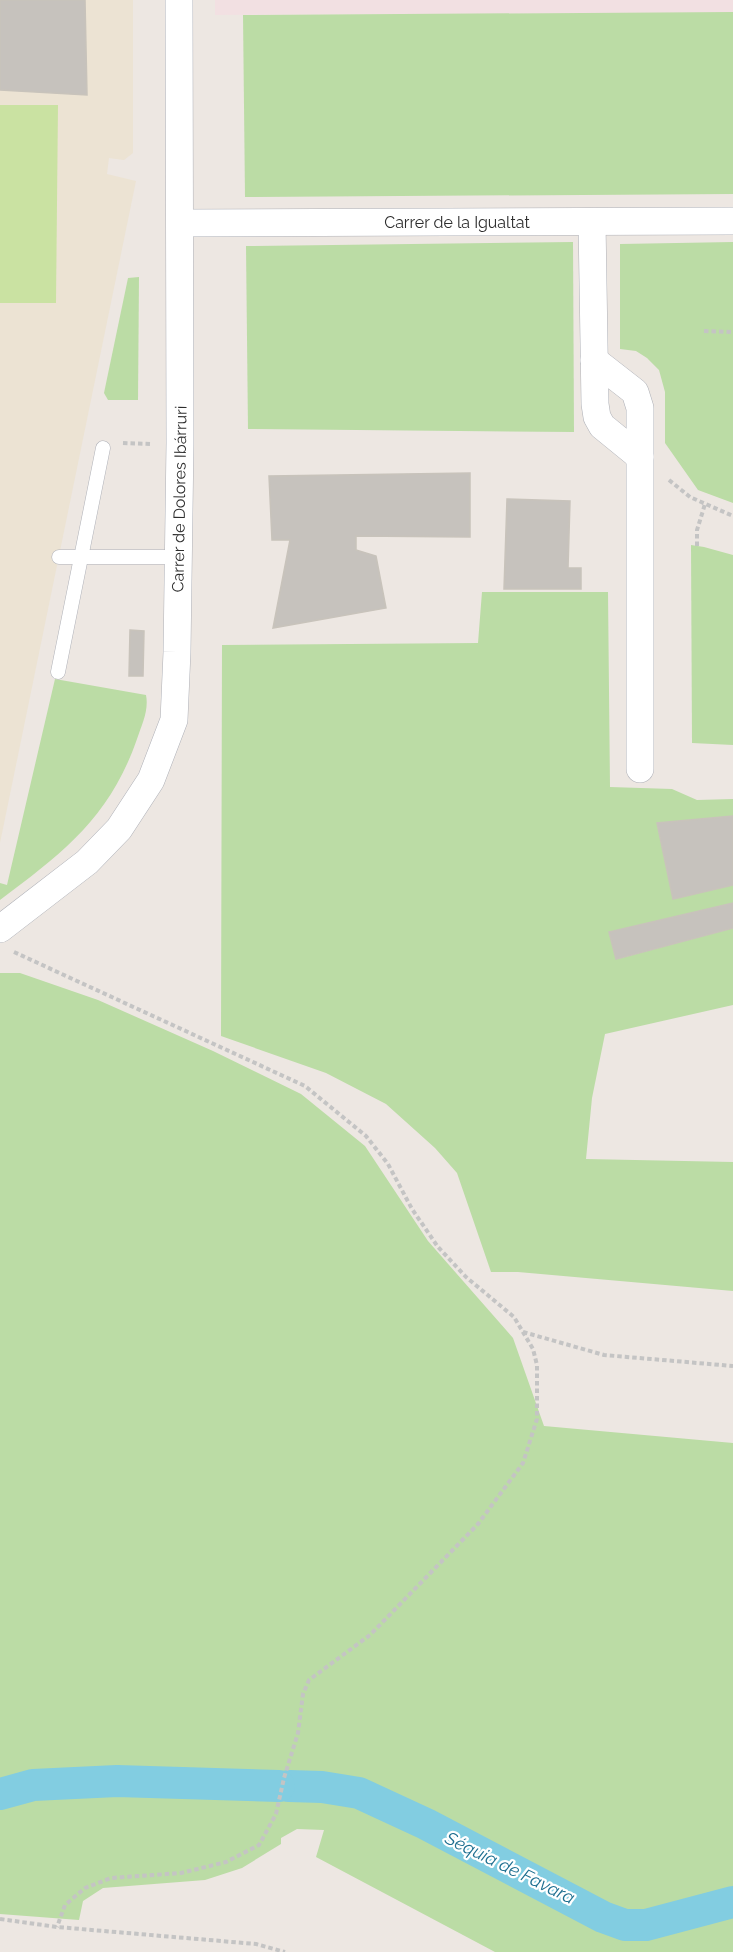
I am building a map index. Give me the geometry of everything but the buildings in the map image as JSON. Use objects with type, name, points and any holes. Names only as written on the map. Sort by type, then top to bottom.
[{"type":"street","name":"Carrer de Dolores Ibárruri","points":[[5,940],[119,829],[151,780],[174,720],[178,557],[179,0]]},
{"type":"street","name":"Carrer de la Igualtat","points":[[180,223],[733,220]]},
{"type":"street","points":[[592,222],[597,417],[602,426],[640,457]]},
{"type":"street","points":[[594,360],[635,392],[640,408],[640,769]]},
{"type":"lane","points":[[58,672],[103,448]]},
{"type":"lane","points":[[58,556],[178,557]]},
{"type":"path","points":[[704,332],[733,332]]},
{"type":"path","points":[[640,457],[690,497],[733,516]]},
{"type":"path","points":[[697,546],[697,530],[705,504]]},
{"type":"path","points":[[5,940],[306,1086],[366,1136],[388,1164],[412,1209],[438,1247],[466,1277],[514,1317],[532,1349],[537,1365],[537,1419],[524,1463],[478,1524],[370,1635],[309,1680],[303,1694],[298,1733],[276,1814],[259,1845],[226,1862],[180,1873],[111,1878],[85,1888],[65,1905],[57,1927]]},
{"type":"path","points":[[522,1332],[604,1355],[733,1366]]},
{"type":"path","points":[[0,1919],[57,1927],[256,1944],[285,1952]]},
{"type":"shaded area","points":[[0,0],[133,0],[133,153],[124,160],[109,158],[107,174],[136,181],[0,843]]},
{"type":"shaded area","points":[[215,0],[733,0],[733,13],[215,15]]},
{"type":"green space","points":[[733,12],[733,194],[245,197],[243,15]]},
{"type":"green space","points":[[0,105],[58,105],[56,303],[0,303]]},
{"type":"green space","points":[[573,242],[574,432],[248,429],[246,246]]},
{"type":"green space","points":[[733,242],[733,503],[698,490],[665,443],[665,392],[659,370],[636,351],[620,349],[620,244]]},
{"type":"green space","points":[[139,277],[138,400],[108,400],[104,393],[128,278]]},
{"type":"green space","points":[[691,545],[733,555],[733,745],[692,743]]},
{"type":"green space","points":[[482,592],[608,592],[610,787],[672,789],[697,800],[733,799],[733,816],[657,824],[673,898],[733,885],[733,903],[609,933],[617,959],[733,928],[733,1005],[605,1034],[592,1098],[586,1159],[733,1162],[733,1291],[518,1272],[491,1272],[457,1173],[435,1148],[386,1104],[326,1073],[221,1036],[222,645],[478,643]]},
{"type":"green space","points":[[55,679],[146,695],[147,706],[126,766],[99,812],[45,866],[0,900],[0,883],[7,885]]},
{"type":"green space","points":[[0,973],[20,973],[98,1000],[213,1051],[301,1094],[365,1146],[428,1241],[513,1338],[544,1426],[733,1443],[733,1952],[495,1952],[316,1857],[324,1830],[297,1829],[281,1838],[281,1844],[242,1868],[205,1880],[103,1888],[83,1901],[79,1920],[0,1914]]},
{"type":"waterway","name":"Séquia de Favara","points":[[0,1794],[33,1785],[117,1781],[279,1786]]},
{"type":"waterway","name":"Séquia de Favara","points":[[289,1786],[322,1787],[359,1793],[426,1824],[603,1917],[625,1925],[646,1925],[733,1902]]}]
